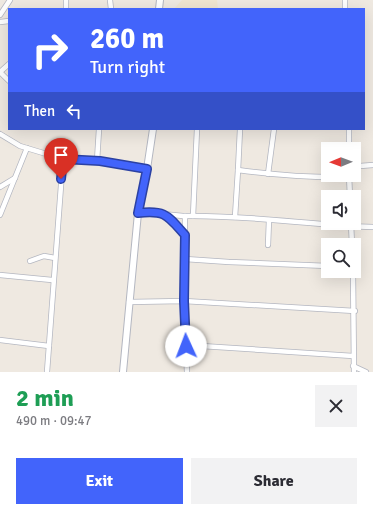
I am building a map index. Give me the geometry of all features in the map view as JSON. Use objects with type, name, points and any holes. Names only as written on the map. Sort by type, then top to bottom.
[{"type":"street","points":[[0,15],[10,0]]},
{"type":"street","points":[[8,65],[0,72],[8,80]]},
{"type":"street","points":[[97,161],[99,130]]},
{"type":"street","points":[[123,372],[138,213],[153,130]]},
{"type":"street","points":[[193,216],[197,130]]},
{"type":"street","points":[[235,217],[240,130]]},
{"type":"street","points":[[268,174],[274,130]]},
{"type":"street","points":[[349,130],[349,142]]},
{"type":"street","points":[[0,134],[27,148],[63,159],[97,161],[147,169]]},
{"type":"street","points":[[0,215],[27,148]]},
{"type":"street","points":[[46,372],[49,346],[52,280],[63,159]]},
{"type":"street","points":[[361,166],[373,165]]},
{"type":"street","points":[[238,170],[268,174],[321,178]]},
{"type":"street","points":[[0,187],[15,178]]},
{"type":"street","points":[[138,213],[152,212],[185,216],[235,217],[321,223]]},
{"type":"street","points":[[165,214],[185,235]]},
{"type":"street","points":[[185,216],[184,301],[187,372]]},
{"type":"street","points":[[268,245],[269,220]]},
{"type":"street","points":[[361,226],[373,227]]},
{"type":"street","points":[[30,261],[44,256],[55,258]]},
{"type":"street","points":[[184,259],[321,266]]},
{"type":"street","points":[[0,275],[52,280]]},
{"type":"street","points":[[353,278],[355,311],[353,356],[354,372]]},
{"type":"street","points":[[129,302],[184,301],[355,311]]},
{"type":"street","points":[[0,340],[49,346]]},
{"type":"street","points":[[186,346],[353,356]]},
{"type":"street","points":[[353,366],[366,372]]},
{"type":"shaded area","points":[[182,0],[217,0],[218,8],[175,8]]},
{"type":"route","points":[[61,179],[63,159],[100,161],[147,169],[138,213],[152,212],[165,214],[185,235],[184,301],[186,346]]}]
